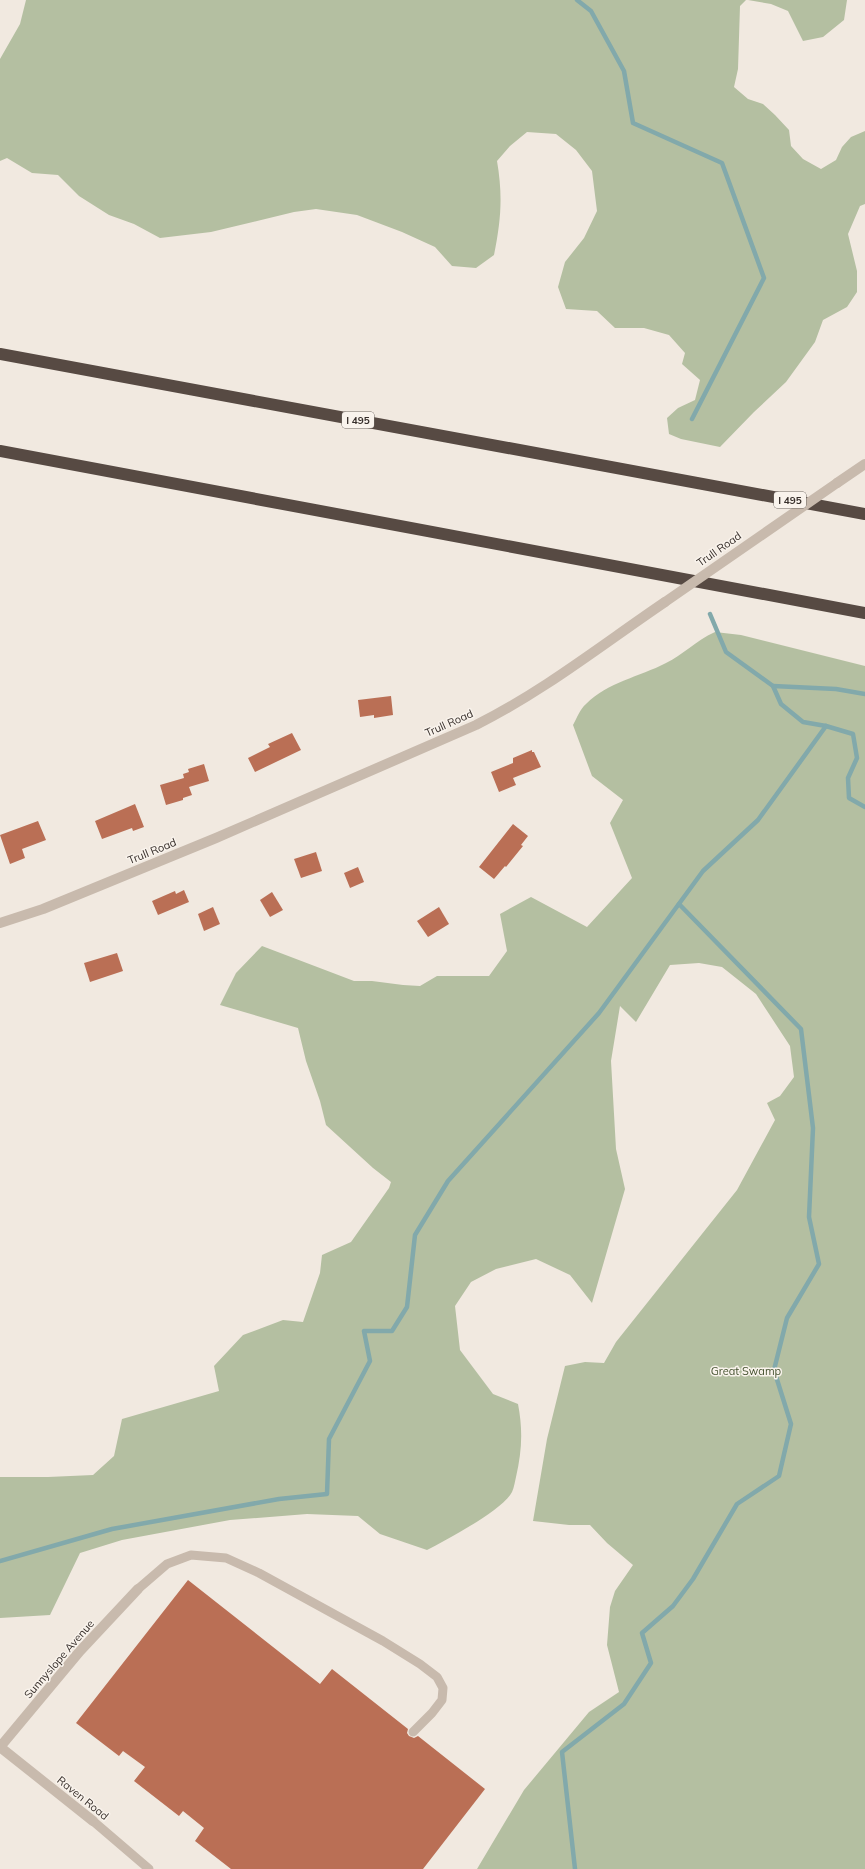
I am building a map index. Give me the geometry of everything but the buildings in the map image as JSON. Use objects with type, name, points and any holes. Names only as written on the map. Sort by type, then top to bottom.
[{"type":"highway","name":"I 495","points":[[0,354],[865,514]]},
{"type":"highway","points":[[0,451],[865,613]]},
{"type":"street","name":"Trull Road","points":[[0,923],[43,908],[216,838],[476,725],[510,708],[865,464]]},
{"type":"street","name":"Sunnyslope Avenue","points":[[0,1747],[80,1651],[138,1589]]},
{"type":"street","name":"Raven Road","points":[[0,1747],[93,1821]]},
{"type":"lane","points":[[138,1589],[167,1564],[191,1555],[226,1558],[259,1573],[383,1641],[420,1664],[437,1677],[443,1688],[442,1700],[432,1713],[413,1732]]},
{"type":"lane","name":"Raven Road","points":[[93,1821],[149,1869]]},
{"type":"green space","points":[[26,0],[746,0],[740,6],[738,69],[734,87],[748,99],[763,104],[775,115],[789,130],[791,146],[803,159],[821,169],[836,160],[842,147],[851,137],[865,131],[865,204],[860,206],[848,234],[857,271],[857,292],[847,307],[823,320],[815,342],[786,382],[720,447],[681,439],[669,434],[667,418],[678,408],[695,400],[700,380],[682,364],[685,353],[669,335],[644,328],[615,328],[597,311],[566,309],[558,287],[565,262],[584,238],[597,211],[592,171],[576,150],[556,134],[527,132],[510,146],[497,161],[501,197],[494,255],[476,268],[452,266],[435,247],[402,232],[357,215],[316,209],[294,212],[211,232],[160,238],[134,224],[109,215],[79,196],[58,175],[32,173],[7,158],[0,161],[0,59],[20,24]]},
{"type":"green space","points":[[748,0],[847,0],[844,20],[823,37],[803,41],[788,11],[771,4]]},
{"type":"green space","name":"Great Swamp","points":[[715,632],[741,635],[865,666],[865,1869],[477,1869],[524,1790],[589,1712],[619,1692],[607,1645],[610,1607],[615,1591],[633,1565],[607,1543],[590,1525],[569,1525],[533,1521],[547,1439],[565,1366],[585,1362],[604,1363],[616,1342],[737,1190],[775,1120],[767,1103],[780,1096],[794,1077],[790,1046],[756,994],[722,967],[699,963],[670,965],[636,1022],[620,1006],[611,1061],[616,1149],[625,1189],[592,1303],[570,1275],[536,1259],[496,1269],[471,1282],[455,1306],[460,1350],[493,1394],[518,1404],[521,1423],[520,1458],[512,1492],[507,1499],[486,1516],[427,1550],[380,1534],[358,1516],[307,1514],[230,1520],[122,1540],[80,1553],[50,1615],[0,1618],[0,1477],[93,1475],[114,1456],[122,1419],[219,1391],[214,1366],[243,1335],[283,1320],[303,1322],[320,1273],[322,1255],[351,1242],[389,1188],[391,1182],[373,1168],[326,1125],[320,1101],[306,1061],[298,1028],[220,1005],[236,973],[262,946],[354,981],[372,981],[420,986],[437,976],[489,976],[507,951],[500,914],[531,897],[587,927],[632,878],[610,823],[623,800],[592,776],[573,725],[584,706],[604,690],[666,663]]},
{"type":"waterway","points":[[577,0],[591,11],[624,71],[633,123],[722,163],[764,278],[692,419]]},
{"type":"waterway","points":[[710,614],[726,652],[773,686],[781,704],[803,722],[826,726],[853,734],[857,758],[848,778],[849,798],[865,807]]},
{"type":"waterway","points":[[773,686],[836,689],[865,694]]},
{"type":"waterway","points":[[0,1561],[112,1529],[279,1499],[327,1494],[329,1439],[370,1361],[364,1331],[392,1331],[407,1307],[415,1235],[448,1181],[599,1013],[703,871],[758,820],[826,726]]},
{"type":"waterway","points":[[575,1869],[562,1752],[624,1704],[651,1663],[642,1633],[673,1606],[693,1579],[737,1504],[779,1476],[791,1424],[774,1370],[787,1318],[819,1264],[809,1217],[813,1128],[801,1029],[679,904]]}]
